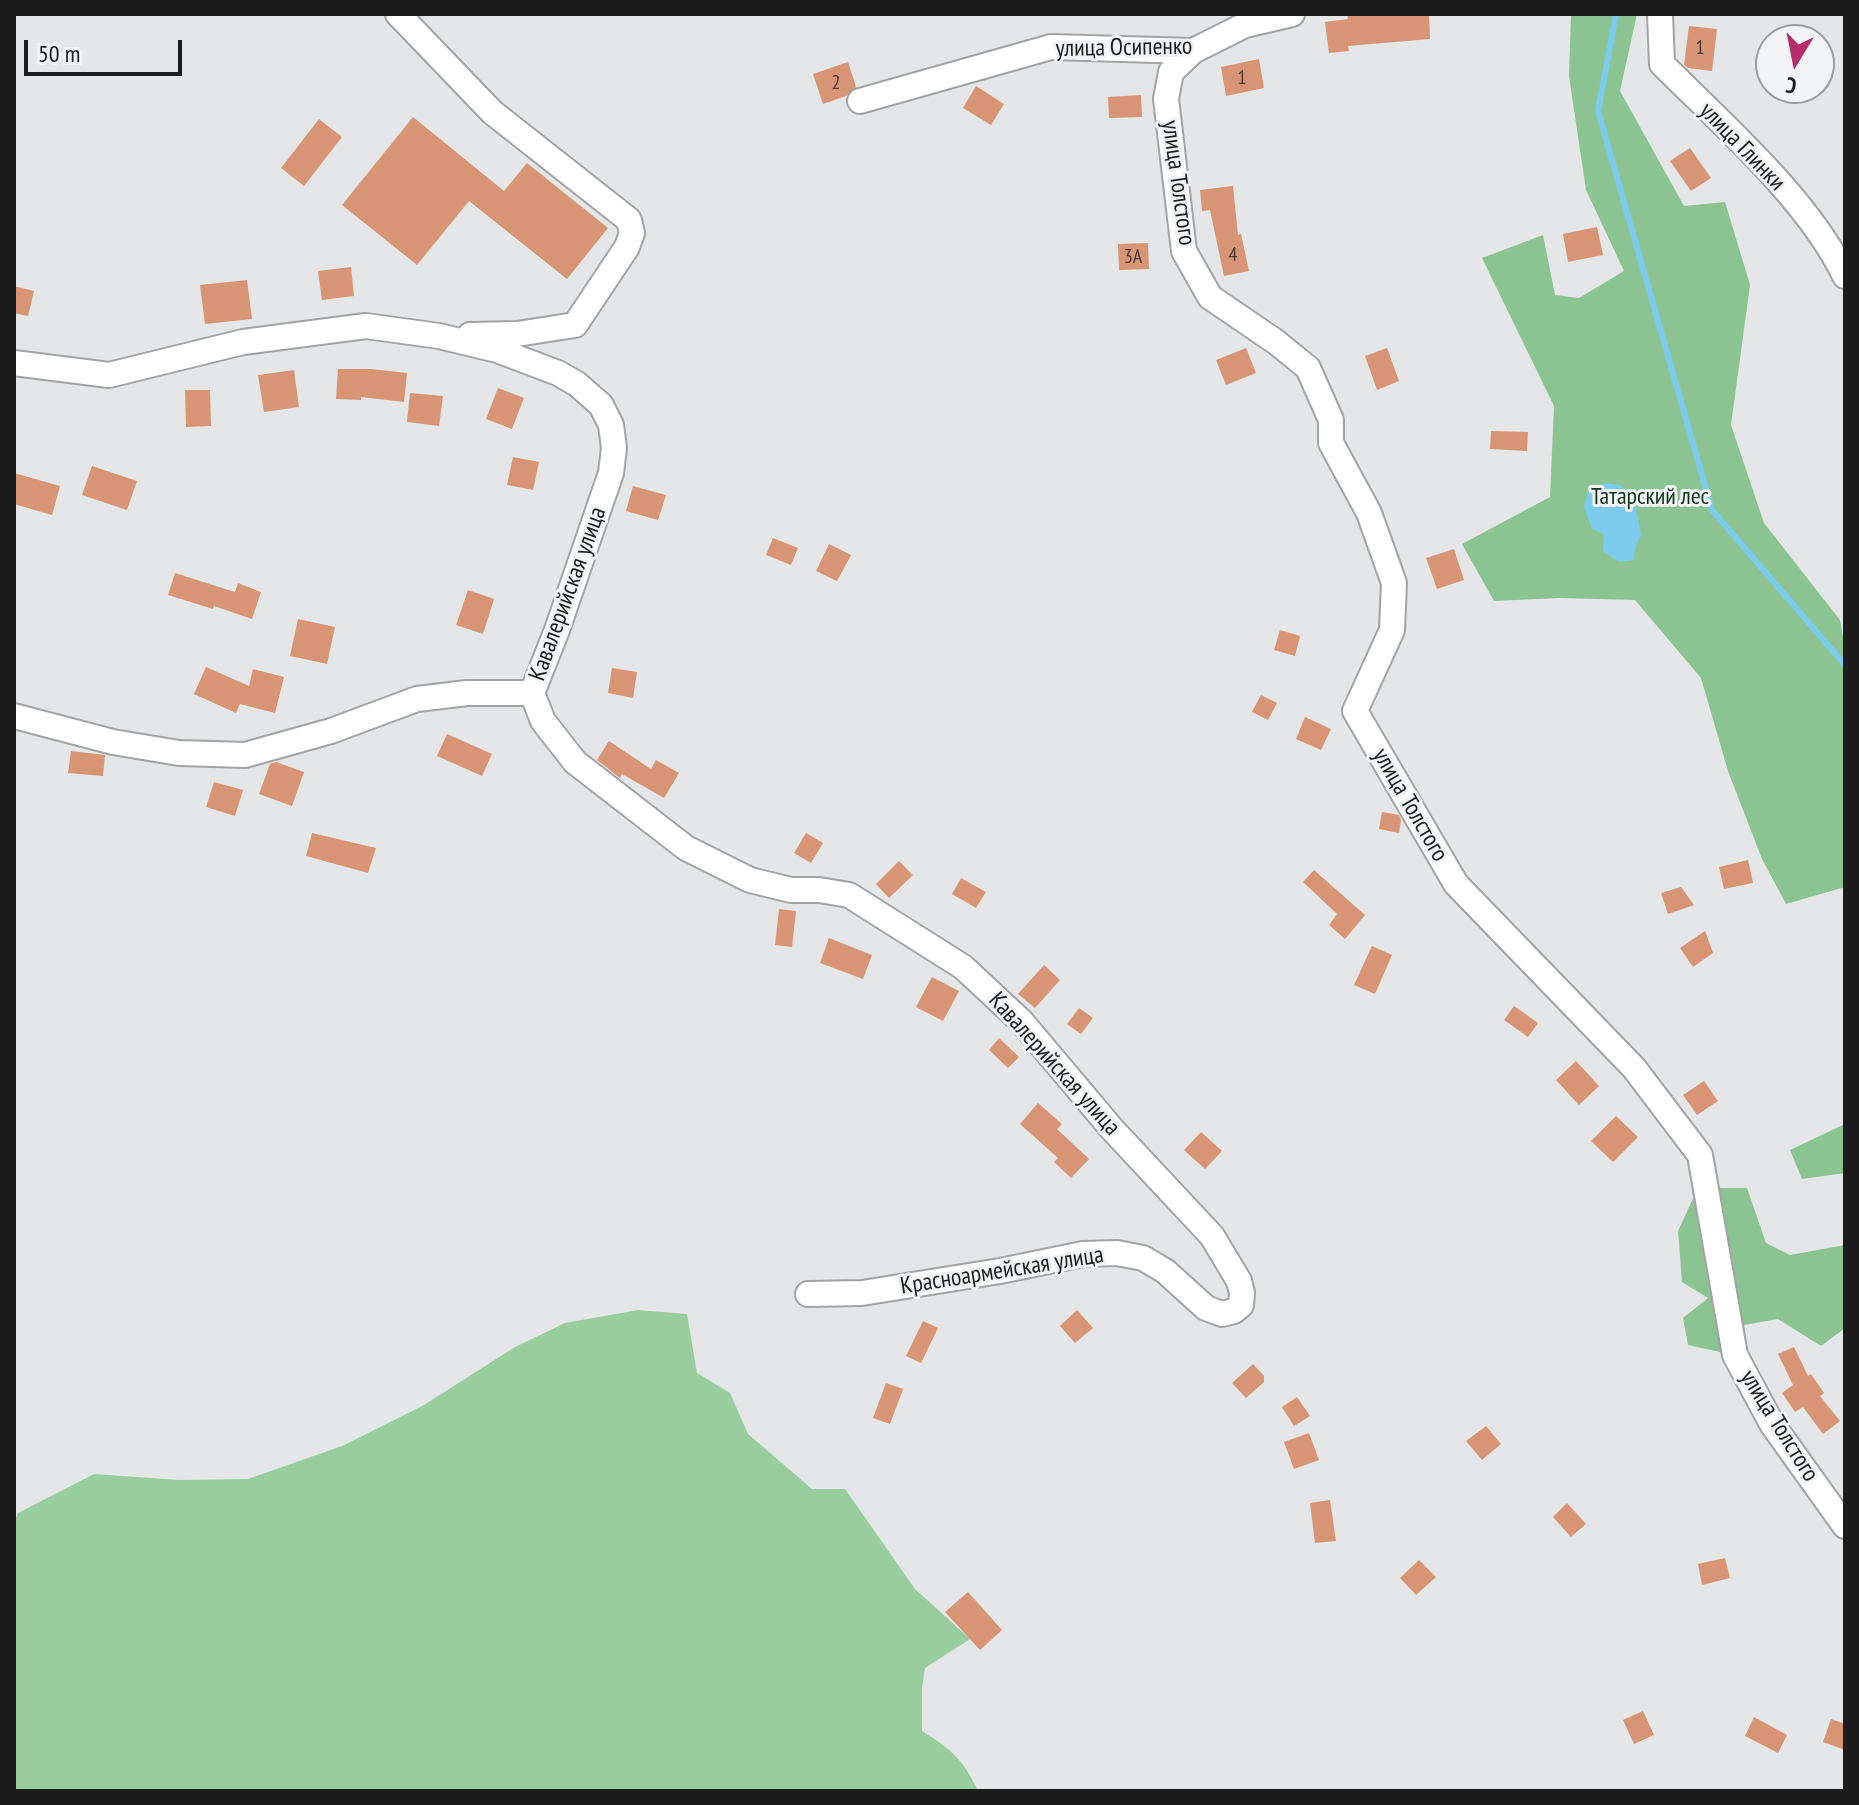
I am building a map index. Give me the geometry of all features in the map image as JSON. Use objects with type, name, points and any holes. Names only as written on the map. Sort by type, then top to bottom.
[{"type":"street","points":[[398,14],[492,112],[629,220],[632,233],[627,247],[575,325],[517,334],[439,336]]},
{"type":"street","name":"улица Осипенко","points":[[860,101],[1051,47],[1193,51],[1245,25],[1292,14]]},
{"type":"street","name":"улица Глинки","points":[[1660,14],[1662,64],[1776,179],[1835,255],[1845,276]]},
{"type":"street","name":"улица Толстого","points":[[1193,51],[1171,72],[1166,99],[1184,251],[1210,297],[1308,368],[1331,420],[1331,443],[1369,513],[1394,583],[1392,630],[1355,711],[1456,884],[1634,1068],[1700,1155],[1735,1355],[1772,1424],[1845,1526]]},
{"type":"street","name":"Кавалерийская улица","points":[[14,363],[109,375],[243,342],[366,326],[439,336],[497,350],[558,373],[577,384],[601,405],[611,425],[614,448],[611,473],[532,693],[543,721],[575,762],[686,848],[750,880],[791,890],[819,890],[849,895],[963,967],[1021,1021],[1112,1129],[1212,1236]]},
{"type":"street","points":[[14,716],[113,742],[179,753],[245,755],[331,731],[417,699],[467,693],[532,693]]},
{"type":"street","name":"Красноармейская улица","points":[[808,1294],[876,1291],[1083,1254],[1117,1253],[1143,1258],[1165,1271],[1206,1308],[1222,1314],[1234,1311],[1241,1305],[1242,1293],[1239,1281],[1212,1236]]},
{"type":"green space","name":"Татарский лес","points":[[1571,14],[1637,14],[1620,91],[1684,206],[1725,202],[1750,285],[1731,425],[1764,523],[1840,620],[1845,649],[1845,887],[1786,904],[1762,859],[1728,771],[1701,678],[1635,600],[1559,598],[1494,601],[1462,544],[1550,497],[1554,406],[1482,258],[1543,235],[1555,295],[1579,298],[1624,271],[1586,190],[1569,76]]},
{"type":"green space","points":[[1845,1124],[1845,1173],[1802,1179],[1790,1150]]},
{"type":"green space","points":[[1698,1188],[1747,1188],[1766,1243],[1790,1255],[1845,1245],[1845,1328],[1821,1346],[1778,1319],[1744,1325],[1747,1358],[1688,1345],[1683,1318],[1708,1298],[1682,1282],[1678,1231]]},
{"type":"green space","points":[[638,1310],[687,1314],[697,1373],[730,1393],[748,1434],[812,1489],[845,1489],[915,1589],[970,1639],[925,1668],[922,1731],[956,1756],[978,1791],[14,1791],[14,1522],[18,1513],[94,1474],[179,1480],[248,1479],[342,1446],[424,1405],[515,1347],[565,1323]]},
{"type":"water","points":[[1604,483],[1620,485],[1634,497],[1641,535],[1634,560],[1619,562],[1603,551],[1604,534],[1592,529],[1584,507],[1587,494]]},
{"type":"building","points":[[1347,14],[1429,14],[1430,39],[1348,46],[1349,51],[1329,53],[1325,22],[1348,19]]},
{"type":"building","points":[[1689,26],[1717,29],[1712,71],[1684,65]]},
{"type":"building","points":[[1259,59],[1264,88],[1226,96],[1221,67]]},
{"type":"building","points":[[848,62],[856,87],[846,96],[823,104],[813,74]]},
{"type":"building","points":[[976,86],[1004,104],[991,125],[963,108]]},
{"type":"building","points":[[1141,95],[1142,117],[1109,118],[1108,97]]},
{"type":"building","points":[[413,117],[504,191],[527,163],[608,228],[567,279],[469,201],[417,265],[342,205]]},
{"type":"building","points":[[319,119],[342,137],[304,186],[281,168]]},
{"type":"building","points":[[1690,148],[1711,178],[1691,191],[1670,161]]},
{"type":"building","points":[[1233,186],[1238,235],[1241,234],[1249,271],[1224,276],[1210,210],[1202,211],[1200,190]]},
{"type":"building","points":[[1597,227],[1603,255],[1568,262],[1563,234]]},
{"type":"building","points":[[1148,243],[1149,269],[1119,270],[1118,244]]},
{"type":"building","points":[[351,267],[354,296],[322,300],[318,271]]},
{"type":"building","points":[[247,280],[252,319],[205,324],[200,285]]},
{"type":"building","points":[[14,286],[34,291],[28,316],[14,313]]},
{"type":"building","points":[[1246,348],[1256,373],[1226,385],[1216,360]]},
{"type":"building","points":[[1387,348],[1399,381],[1377,390],[1365,356]]},
{"type":"building","points":[[338,369],[407,373],[404,402],[361,397],[361,400],[336,399]]},
{"type":"building","points":[[294,370],[299,407],[264,412],[258,375]]},
{"type":"building","points":[[498,388],[524,398],[512,429],[486,419]]},
{"type":"building","points":[[185,390],[210,390],[211,426],[186,427]]},
{"type":"building","points":[[410,393],[443,396],[439,426],[407,422]]},
{"type":"building","points":[[1491,431],[1528,432],[1527,451],[1490,449]]},
{"type":"building","points":[[513,457],[539,462],[533,490],[507,485]]},
{"type":"building","points":[[92,466],[137,481],[127,510],[82,495]]},
{"type":"building","points":[[14,473],[60,486],[52,515],[14,504]]},
{"type":"building","points":[[633,486],[666,495],[658,520],[626,511]]},
{"type":"building","points":[[773,538],[798,548],[791,565],[766,555]]},
{"type":"building","points":[[829,544],[851,555],[837,581],[816,571]]},
{"type":"building","points":[[1454,549],[1464,580],[1437,589],[1426,558]]},
{"type":"building","points":[[175,573],[235,592],[238,583],[261,592],[252,619],[168,595]]},
{"type":"building","points":[[468,590],[494,599],[483,634],[456,625]]},
{"type":"building","points":[[298,619],[335,627],[327,664],[290,656]]},
{"type":"building","points":[[1280,630],[1300,636],[1295,656],[1274,650]]},
{"type":"building","points":[[206,667],[249,686],[253,669],[284,677],[275,713],[240,704],[236,713],[194,694]]},
{"type":"building","points":[[612,668],[637,672],[633,698],[608,693]]},
{"type":"building","points":[[1261,695],[1277,703],[1268,720],[1252,712]]},
{"type":"building","points":[[1305,717],[1331,729],[1321,750],[1296,739]]},
{"type":"building","points":[[447,734],[492,754],[482,776],[437,756]]},
{"type":"building","points":[[609,741],[651,769],[656,760],[679,773],[664,798],[622,774],[620,778],[597,760]]},
{"type":"building","points":[[71,751],[105,755],[103,776],[68,773]]},
{"type":"building","points":[[276,762],[304,772],[292,806],[259,794],[270,764]]},
{"type":"building","points":[[214,782],[243,790],[235,816],[206,807]]},
{"type":"building","points":[[1382,812],[1399,815],[1399,833],[1379,829]]},
{"type":"building","points":[[312,833],[376,848],[368,873],[306,856]]},
{"type":"building","points":[[806,833],[823,843],[811,863],[794,853]]},
{"type":"building","points":[[1748,860],[1753,883],[1724,889],[1719,867]]},
{"type":"building","points":[[899,861],[913,875],[889,898],[876,884]]},
{"type":"building","points":[[1314,870],[1365,915],[1345,939],[1329,925],[1337,914],[1303,882]]},
{"type":"building","points":[[961,878],[986,892],[976,908],[952,894]]},
{"type":"building","points":[[1681,887],[1694,905],[1668,914],[1661,893]]},
{"type":"building","points":[[779,909],[796,911],[792,947],[775,945]]},
{"type":"building","points":[[1705,931],[1713,953],[1693,967],[1680,948]]},
{"type":"building","points":[[829,938],[872,955],[863,979],[820,963]]},
{"type":"building","points":[[1372,946],[1392,955],[1375,994],[1354,985]]},
{"type":"building","points":[[1044,965],[1060,980],[1035,1008],[1018,994]]},
{"type":"building","points":[[932,977],[959,991],[943,1021],[916,1007]]},
{"type":"building","points":[[1514,1006],[1538,1023],[1528,1037],[1504,1020]]},
{"type":"building","points":[[1079,1008],[1093,1018],[1081,1034],[1067,1024]]},
{"type":"building","points":[[999,1038],[1019,1057],[1008,1068],[989,1050]]},
{"type":"building","points":[[1576,1061],[1599,1086],[1579,1105],[1556,1080]]},
{"type":"building","points":[[1704,1081],[1718,1101],[1697,1115],[1683,1095]]},
{"type":"building","points":[[1038,1103],[1062,1124],[1057,1129],[1089,1159],[1071,1178],[1054,1162],[1058,1158],[1020,1124]]},
{"type":"building","points":[[1616,1116],[1638,1137],[1613,1162],[1591,1141]]},
{"type":"building","points":[[1201,1132],[1222,1151],[1205,1169],[1184,1150]]},
{"type":"building","points":[[1077,1310],[1093,1328],[1075,1343],[1060,1326]]},
{"type":"building","points":[[923,1321],[938,1328],[921,1363],[906,1356]]},
{"type":"building","points":[[1794,1347],[1808,1376],[1811,1374],[1824,1393],[1820,1396],[1840,1421],[1823,1434],[1803,1407],[1795,1412],[1782,1393],[1793,1385],[1778,1354]]},
{"type":"building","points":[[1253,1364],[1264,1376],[1264,1382],[1246,1398],[1232,1383]]},
{"type":"building","points":[[886,1383],[903,1389],[890,1424],[873,1418]]},
{"type":"building","points":[[1297,1397],[1310,1416],[1294,1426],[1282,1407]]},
{"type":"building","points":[[1486,1426],[1501,1444],[1482,1460],[1466,1441]]},
{"type":"building","points":[[1309,1433],[1319,1460],[1294,1469],[1284,1442]]},
{"type":"building","points":[[1330,1500],[1336,1541],[1315,1543],[1310,1503]]},
{"type":"building","points":[[1567,1503],[1586,1524],[1571,1537],[1553,1517]]},
{"type":"building","points":[[1725,1558],[1730,1578],[1702,1585],[1698,1564]]},
{"type":"building","points":[[1419,1560],[1436,1577],[1416,1595],[1400,1578]]},
{"type":"building","points":[[968,1592],[1002,1630],[980,1650],[945,1612]]},
{"type":"building","points":[[1643,1711],[1654,1735],[1634,1744],[1623,1720]]},
{"type":"building","points":[[1754,1717],[1787,1735],[1778,1753],[1745,1736]]},
{"type":"building","points":[[1831,1719],[1845,1724],[1845,1750],[1823,1742]]},
{"type":"waterway","points":[[1616,14],[1598,111],[1712,510],[1845,665]]}]
